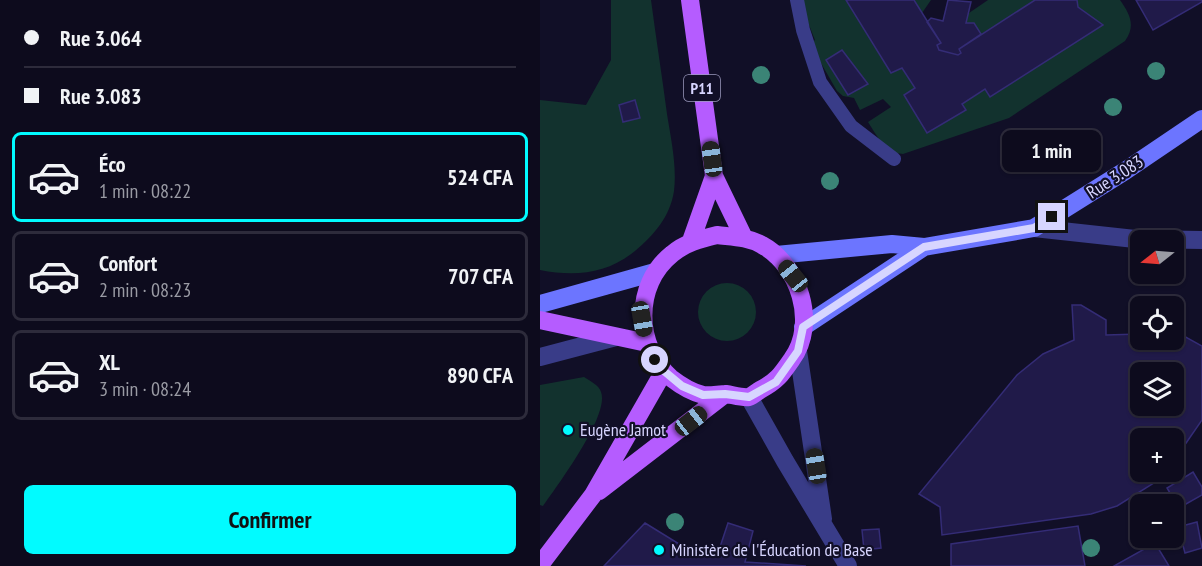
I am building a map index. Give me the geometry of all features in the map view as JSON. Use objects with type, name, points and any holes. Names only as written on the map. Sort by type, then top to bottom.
[{"type":"main road","name":"P11","points":[[690,0],[714,176],[744,238]]},
{"type":"main road","name":"Rue 3.083","points":[[776,255],[892,244],[924,247],[1034,228],[1202,119]]},
{"type":"main road","name":"P11","points":[[691,242],[714,176]]},
{"type":"main road","points":[[717,235],[744,238],[776,255],[793,276],[802,300],[803,327],[798,351],[776,382],[749,397],[725,394],[703,395],[682,386],[664,371],[651,353],[642,319],[645,295],[655,272],[671,254],[691,242],[717,235]]},
{"type":"main road","points":[[803,327],[924,247]]},
{"type":"main road","points":[[540,304],[655,272]]},
{"type":"main road","points":[[540,320],[647,343]]},
{"type":"main road","points":[[540,565],[593,495],[664,371]]},
{"type":"main road","points":[[593,495],[725,394]]},
{"type":"street","points":[[1034,228],[1135,238],[1202,240]]},
{"type":"street","points":[[540,357],[616,337]]},
{"type":"street","points":[[798,351],[824,527]]},
{"type":"street","points":[[749,397],[848,566]]},
{"type":"lane","points":[[797,0],[803,30],[820,82],[851,126],[894,159]]},
{"type":"green space","points":[[611,0],[651,0],[674,162],[675,182],[672,200],[665,217],[649,239],[613,265],[578,273],[540,270],[540,100],[586,105],[611,60]]},
{"type":"green space","points":[[799,0],[931,0],[922,13],[927,21],[931,18],[943,21],[948,0],[971,2],[969,13],[988,0],[1120,0],[1127,10],[1131,25],[1125,41],[1009,118],[903,154],[886,147],[868,122],[891,107],[883,99],[860,110],[854,98],[843,96],[837,91],[810,44],[815,40]]},
{"type":"green space","points":[[721,283],[733,283],[748,291],[756,306],[756,318],[748,333],[733,341],[721,341],[706,333],[698,318],[698,306],[706,291]]},
{"type":"green space","points":[[584,377],[596,385],[601,392],[602,403],[598,417],[581,450],[543,506],[540,505],[540,385]]},
{"type":"building","points":[[846,0],[914,0],[941,43],[937,45],[939,50],[958,55],[961,53],[959,49],[1035,0],[1077,0],[1078,7],[1103,25],[990,97],[985,89],[962,104],[966,110],[927,133],[904,95],[915,88],[902,68],[891,73]]},
{"type":"building","points":[[948,0],[971,2],[966,23],[974,23],[981,34],[959,49],[961,53],[958,55],[939,50],[937,45],[941,43],[927,22],[931,18],[943,21]]},
{"type":"building","points":[[1136,0],[1202,0],[1202,2],[1153,30]]},
{"type":"building","points":[[842,50],[868,84],[848,95],[826,60]]},
{"type":"building","points":[[635,100],[640,118],[623,122],[619,105]]},
{"type":"building","points":[[1072,305],[1081,305],[1106,320],[1106,335],[1130,334],[1130,350],[1184,350],[1184,336],[1202,346],[1202,420],[1184,446],[1184,428],[1130,428],[1130,482],[1155,482],[1136,494],[1130,494],[1130,498],[1117,506],[1091,514],[942,535],[940,507],[919,494],[1017,375],[1043,354],[1074,340]]},
{"type":"building","points":[[1193,472],[1202,487],[1202,495],[1184,505],[1184,494],[1171,494],[1167,488],[1177,482],[1184,482],[1184,478]]},
{"type":"building","points":[[1197,522],[1202,548],[1185,553],[1184,525]]},
{"type":"building","name":"Ministère de l'Éducation de Base","points":[[645,523],[679,544],[717,556],[728,523],[753,531],[745,562],[806,566],[604,566]]},
{"type":"building","points":[[1078,526],[1085,566],[951,566],[951,544]]},
{"type":"building","points":[[879,529],[881,548],[864,550],[862,530]]},
{"type":"building","points":[[1146,548],[1158,548],[1169,566],[1114,566]]},
{"type":"place","name":"Eugène Jamot","points":[[568,430]]},
{"type":"place","name":"Ministère de l'Éducation de Base","points":[[659,550]]},
{"type":"route","points":[[655,360],[682,386],[703,395],[725,394],[749,397],[776,382],[798,351],[803,327],[924,247],[1034,228],[1052,217]]}]
